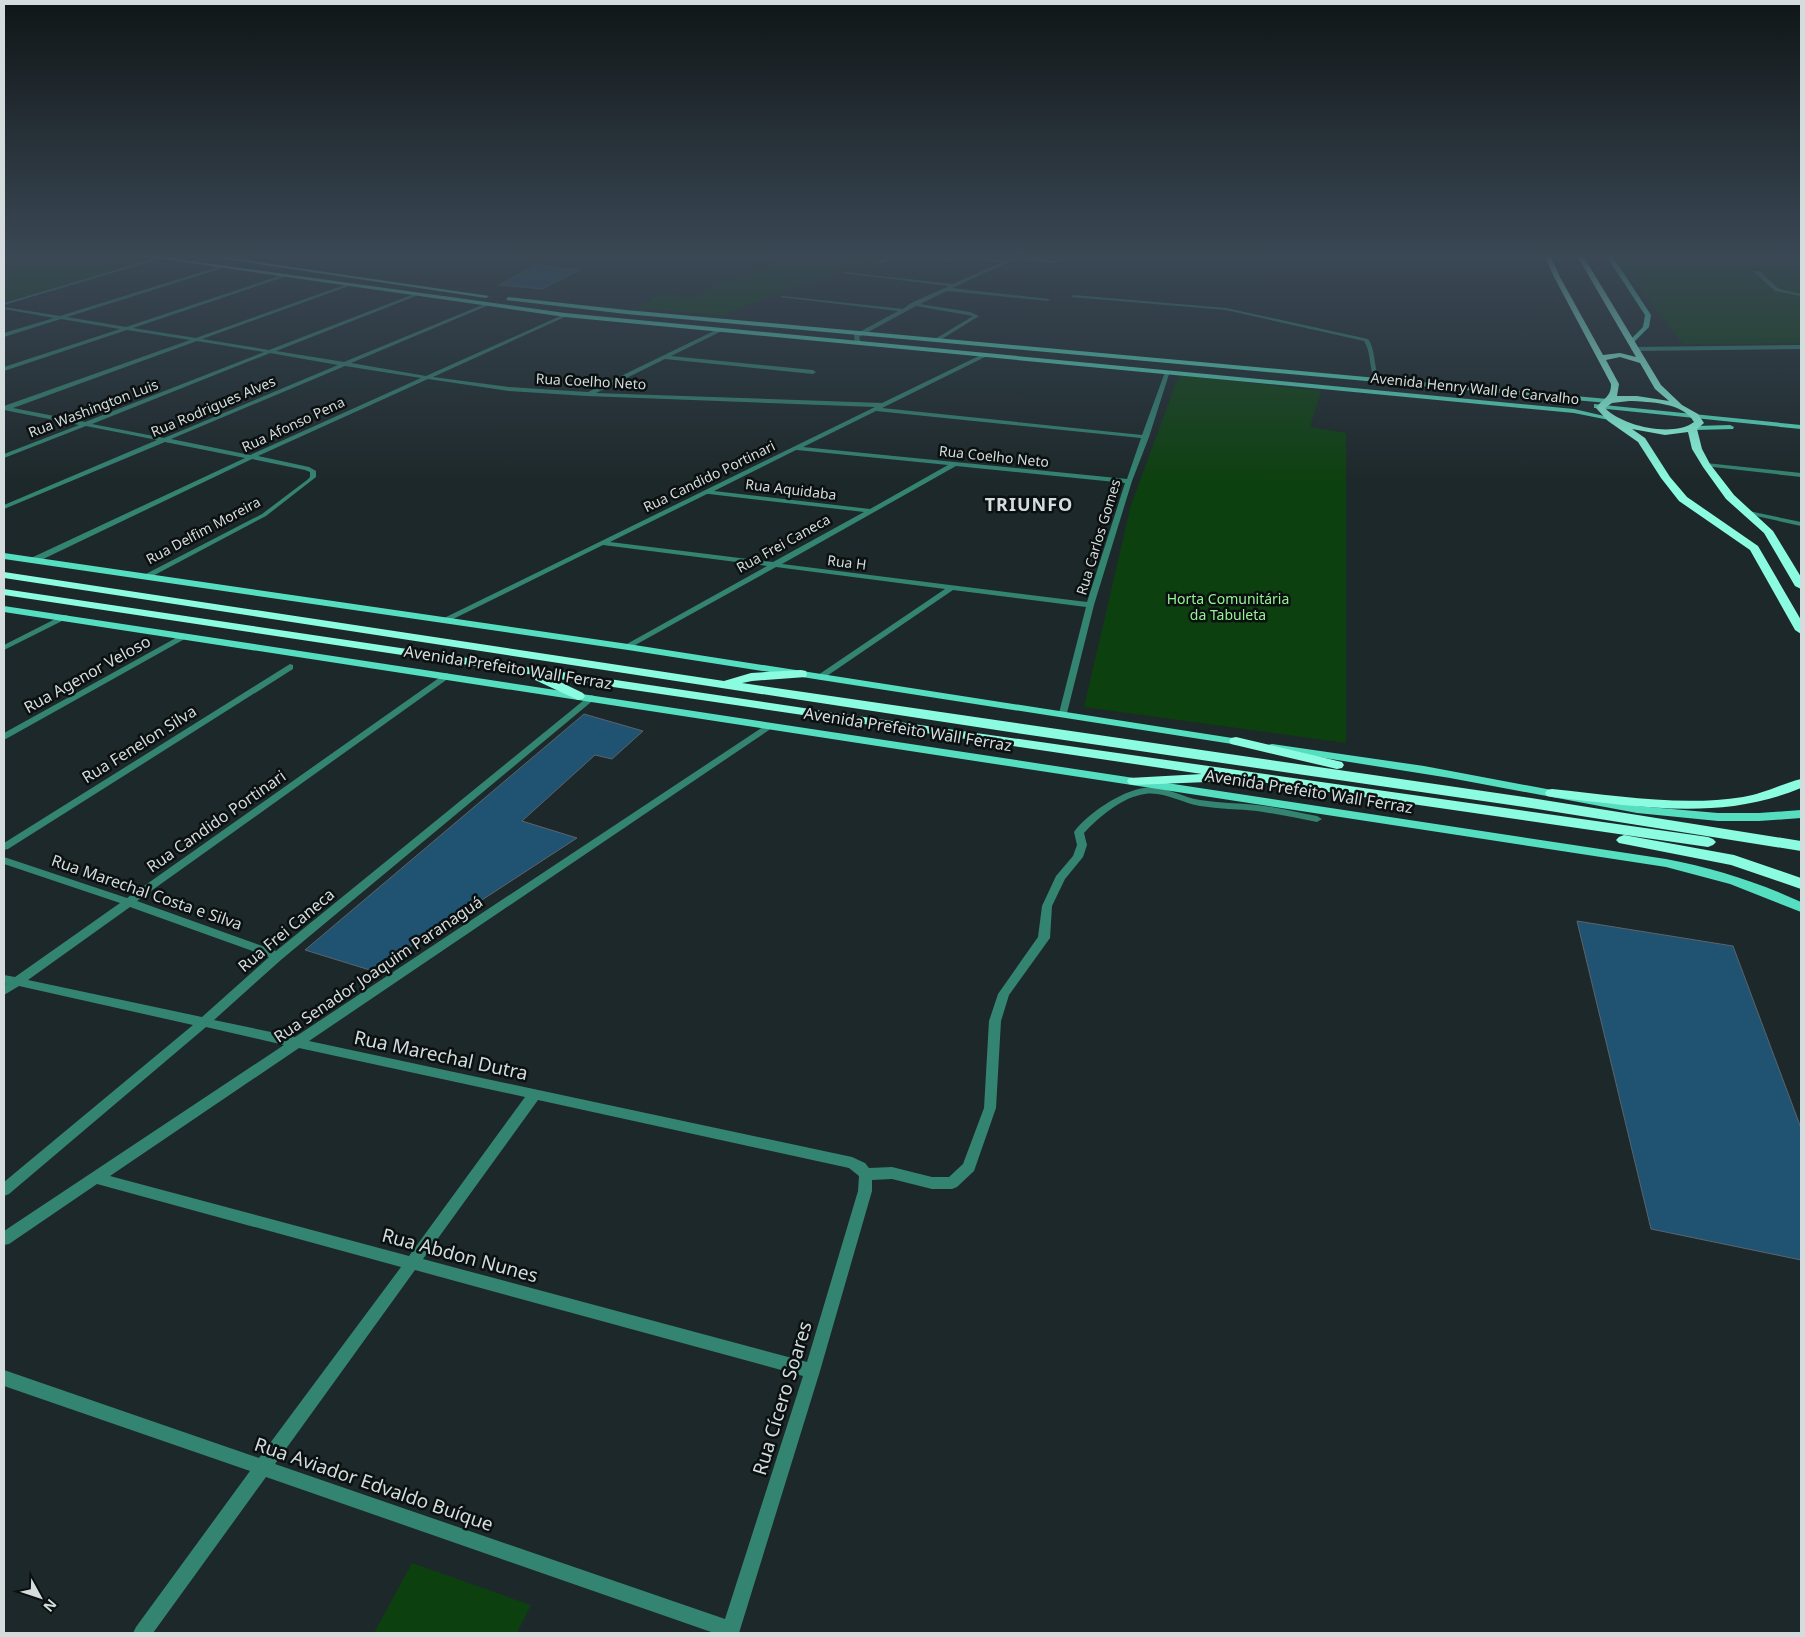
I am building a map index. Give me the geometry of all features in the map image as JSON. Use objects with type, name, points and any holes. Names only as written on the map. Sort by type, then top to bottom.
[{"type":"highway","points":[[1586,330],[1615,384],[1615,392],[1609,401],[1602,404],[1600,408],[1610,418],[1642,440],[1666,478],[1683,499],[1754,548],[1801,630]]},
{"type":"highway","points":[[1623,330],[1658,387],[1699,420],[1698,426],[1690,429],[1697,449],[1706,465],[1725,491],[1768,531],[1801,586]]},
{"type":"highway","points":[[1597,349],[1632,346]]},
{"type":"highway","points":[[1601,358],[1620,356],[1641,361]]},
{"type":"highway","name":"Avenida Henry Wall de Carvalho","points":[[1609,401],[1636,398],[1668,403],[1686,410]]},
{"type":"highway","name":"Avenida Henry Wall de Carvalho","points":[[1610,418],[1647,430],[1690,429]]},
{"type":"highway","name":"Avenida Prefeito Wall Ferraz","points":[[4,575],[1003,727],[1381,780],[1437,796]]},
{"type":"highway","name":"Avenida Prefeito Wall Ferraz","points":[[4,592],[1242,776],[1437,796],[1801,846]]},
{"type":"highway","points":[[528,671],[578,696]]},
{"type":"highway","points":[[722,684],[751,677],[802,674]]},
{"type":"highway","points":[[1236,741],[1437,796],[1514,823],[1734,860],[1801,884]]},
{"type":"highway","points":[[1134,781],[1242,776]]},
{"type":"highway","points":[[1552,794],[1705,805],[1762,798],[1787,791],[1801,783]]},
{"type":"highway","name":"Avenida Prefeito Wall Ferraz","points":[[1532,810],[1801,857]]},
{"type":"main road","name":"Avenida Henry Wall de Carvalho","points":[[724,330],[1574,411],[1610,418]]},
{"type":"main road","name":"Avenida Henry Wall de Carvalho","points":[[833,330],[1609,401]]},
{"type":"main road","points":[[1632,346],[1643,330]]},
{"type":"main road","points":[[1324,375],[1368,386]]},
{"type":"main road","points":[[1325,387],[1368,386],[1801,428]]},
{"type":"main road","points":[[1686,410],[1801,428]]},
{"type":"main road","points":[[1690,429],[1720,427],[1801,428]]},
{"type":"main road","points":[[4,556],[628,646],[1063,713],[1463,776],[1615,806],[1687,817],[1740,819],[1801,814]]},
{"type":"main road","name":"Avenida Prefeito Wall Ferraz","points":[[4,609],[1134,781],[1159,788],[1707,870],[1746,883],[1801,907]]},
{"type":"street","points":[[4,335],[19,330]]},
{"type":"street","points":[[4,369],[122,330]]},
{"type":"street","name":"Rua Coelho Neto","points":[[135,330],[509,389],[587,394],[882,405]]},
{"type":"street","points":[[5,408],[222,330]]},
{"type":"street","name":"Rua Washington Luis","points":[[4,456],[324,330]]},
{"type":"street","name":"Rua Rodrigues Alves","points":[[4,507],[425,330]]},
{"type":"street","name":"Rua Afonso Pena","points":[[34,560],[251,457],[530,330]]},
{"type":"street","points":[[587,394],[719,330]]},
{"type":"street","points":[[858,343],[856,336],[866,330]]},
{"type":"street","points":[[937,340],[953,330]]},
{"type":"street","points":[[1323,330],[1366,340],[1370,345],[1373,375],[1378,380]]},
{"type":"street","points":[[1632,346],[1801,347]]},
{"type":"street","name":"Rua Candido Portinari","points":[[444,620],[709,492],[985,355]]},
{"type":"street","points":[[664,357],[813,372]]},
{"type":"street","name":"Rua Carlos Gomes","points":[[1063,713],[1090,605],[1129,481],[1168,372]]},
{"type":"street","points":[[5,408],[251,457]]},
{"type":"street","points":[[875,409],[1146,437]]},
{"type":"street","name":"Rua Coelho Neto","points":[[797,448],[1129,481]]},
{"type":"street","name":"Rua Delfim Moreira","points":[[144,577],[264,515],[313,477],[313,471],[307,468],[251,457]]},
{"type":"street","name":"Rua Frei Caneca","points":[[628,646],[776,565],[953,464]]},
{"type":"street","points":[[1706,465],[1801,475]]},
{"type":"street","name":"Rua Aquidaba","points":[[709,492],[871,511]]},
{"type":"street","points":[[1749,513],[1801,524]]},
{"type":"street","name":"Rua H","points":[[601,543],[1090,605]]},
{"type":"street","points":[[821,676],[951,588]]},
{"type":"street","points":[[4,648],[66,617]]},
{"type":"street","name":"Rua Agenor Veloso","points":[[4,737],[186,636]]},
{"type":"street","name":"Rua Fenelon Silva","points":[[4,847],[290,667]]},
{"type":"street","name":"Rua Candido Portinari","points":[[4,991],[10,981],[128,902],[446,676]]},
{"type":"street","name":"Rua Frei Caneca","points":[[4,1190],[203,1023],[278,956],[592,698]]},
{"type":"street","name":"Rua Senador Joaquim Paranaguá","points":[[4,1239],[769,726]]},
{"type":"street","points":[[866,1174],[892,1173],[932,1183],[952,1183],[969,1167],[990,1108],[995,1021],[1004,994],[1044,938],[1047,906],[1060,878],[1078,857],[1082,845],[1079,832],[1089,822],[1128,796],[1159,788],[1201,803],[1266,809],[1317,819]]},
{"type":"street","name":"Rua Marechal Costa e Silva","points":[[4,860],[278,956]]},
{"type":"street","name":"Rua Marechal Dutra","points":[[10,981],[852,1162],[866,1174]]},
{"type":"street","points":[[142,1633],[535,1094]]},
{"type":"street","name":"Rua Cícero Soares","points":[[730,1631],[812,1370],[865,1191],[866,1174]]},
{"type":"street","name":"Rua Abdon Nunes","points":[[96,1178],[812,1370]]},
{"type":"street","name":"Rua Aviador Edvaldo Buíque","points":[[4,1378],[730,1631]]},
{"type":"green space","points":[[1672,330],[1801,330],[1801,343],[1683,344]]},
{"type":"green space","name":"Horta Comunitária da Tabuleta","points":[[1179,375],[1321,391],[1310,427],[1346,433],[1346,743],[1084,707],[1131,505]]},
{"type":"green space","points":[[412,1563],[531,1605],[517,1633],[374,1633]]},
{"type":"building","points":[[584,714],[643,731],[612,759],[595,755],[522,821],[577,838],[373,971],[305,950]]},
{"type":"building","points":[[1577,921],[1733,946],[1801,1128],[1801,1260],[1651,1229]]},
{"type":"district","name":"TRIUNFO","points":[[1029,504]]}]
